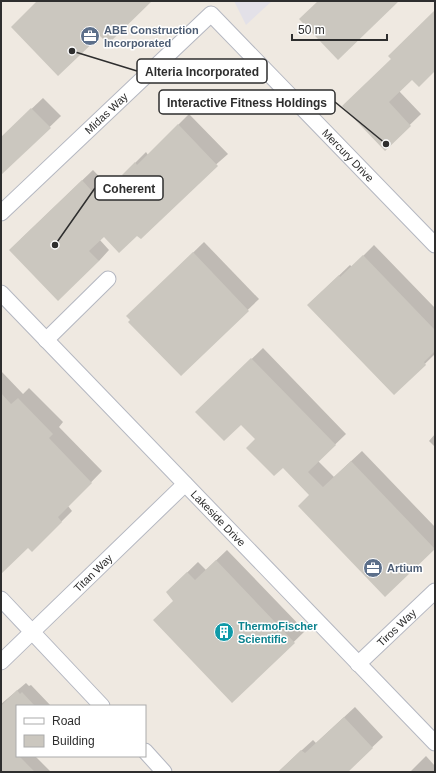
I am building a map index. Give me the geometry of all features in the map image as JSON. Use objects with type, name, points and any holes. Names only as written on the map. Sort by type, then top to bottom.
[{"type":"street","name":"Midas Way","points":[[1,213],[211,14]]},
{"type":"street","name":"Mercury Drive","points":[[211,14],[435,245]]},
{"type":"street","points":[[46,340],[108,279]]},
{"type":"street","name":"Lakeside Drive","points":[[1,293],[435,743]]},
{"type":"street","name":"Titan Way","points":[[1,662],[185,484]]},
{"type":"street","name":"Tiros Way","points":[[358,664],[435,591]]},
{"type":"street","points":[[1,599],[101,705]]},
{"type":"street","points":[[146,752],[164,772]]},
{"type":"shaded area","points":[[234,1],[272,1],[246,25]]},
{"type":"building","points":[[37,1],[152,1],[108,44],[100,36],[58,76],[11,27]]},
{"type":"building","points":[[318,1],[399,1],[338,60],[299,19]]},
{"type":"building","points":[[435,10],[435,71],[419,87],[412,80],[389,102],[411,126],[385,151],[342,106],[391,59],[388,56]]},
{"type":"building","points":[[31,108],[51,128],[1,175],[1,137]]},
{"type":"building","points":[[178,124],[218,166],[141,239],[137,236],[119,253],[104,237],[89,251],[99,261],[58,301],[9,250],[82,180],[100,200],[124,177],[122,175],[135,162],[137,165]]},
{"type":"building","points":[[193,252],[249,311],[181,376],[128,322],[130,320],[126,316]]},
{"type":"building","points":[[363,255],[435,330],[435,351],[424,362],[426,365],[394,395],[307,305]]},
{"type":"building","points":[[251,358],[336,445],[308,472],[323,487],[351,461],[435,549],[385,597],[298,506],[309,495],[283,468],[274,476],[246,448],[255,439],[241,425],[224,441],[195,412]]},
{"type":"building","points":[[1,393],[11,404],[18,398],[53,434],[49,438],[92,483],[58,517],[62,522],[32,552],[28,548],[1,574]]},
{"type":"building","name":"ThermoFischer Scientific","points":[[216,560],[295,643],[232,703],[153,620],[173,601],[166,592],[187,572],[195,580]]},
{"type":"building","points":[[17,690],[20,694],[22,692],[34,705],[16,705],[16,757],[20,757],[35,772],[1,772],[1,706]]},
{"type":"building","points":[[344,717],[373,748],[348,772],[278,772],[301,750],[305,753]]},
{"type":"place","name":"ABE Construction Incorporated","points":[[90,36]]},
{"type":"place","name":"Alteria Incorporated","points":[[72,51]]},
{"type":"place","name":"Interactive Fitness Holdings","points":[[386,144]]},
{"type":"place","name":"Coherent","points":[[55,245]]},
{"type":"place","name":"Artium","points":[[373,568]]},
{"type":"place","name":"ThermoFischer Scientific","points":[[224,632]]}]
